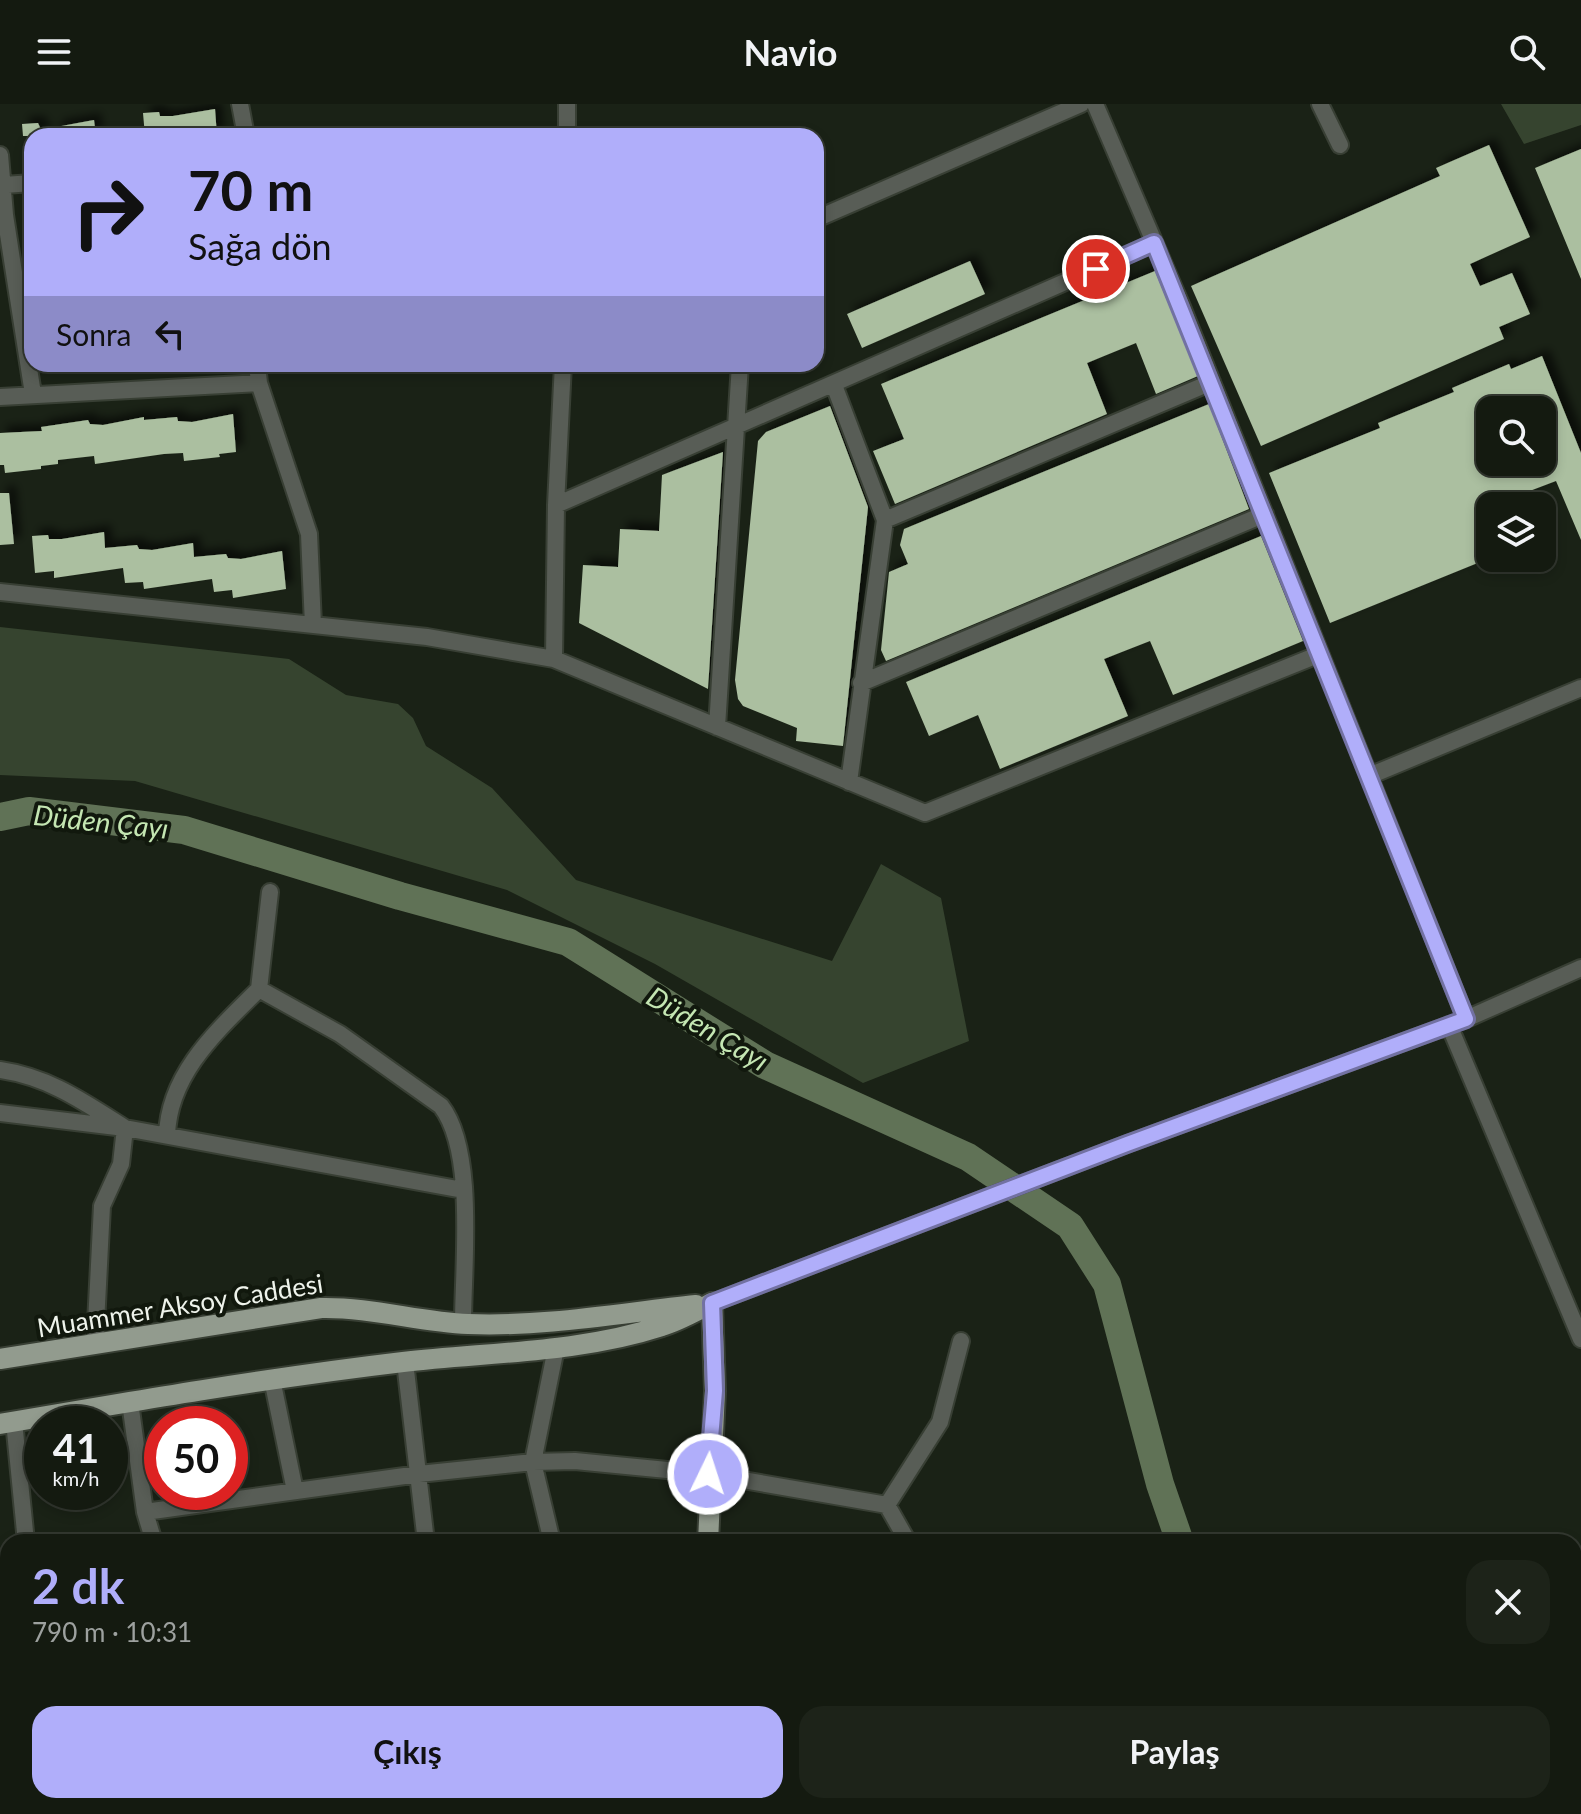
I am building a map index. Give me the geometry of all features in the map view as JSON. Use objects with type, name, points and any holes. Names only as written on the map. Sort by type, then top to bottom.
[{"type":"main road","name":"Muammer Aksoy Caddesi","points":[[0,1359],[321,1308],[358,1307],[463,1324],[550,1323],[712,1303]]},
{"type":"main road","points":[[7,1422],[272,1379],[405,1362],[556,1348],[665,1325],[712,1303],[715,1391],[708,1474],[708,1534]]},
{"type":"street","points":[[240,104],[244,128]]},
{"type":"street","points":[[567,104],[567,128]]},
{"type":"street","points":[[824,216],[1081,104]]},
{"type":"street","points":[[1095,104],[1212,382],[1466,1019]]},
{"type":"street","points":[[1320,104],[1340,145]]},
{"type":"street","points":[[0,155],[5,215],[24,336]]},
{"type":"street","points":[[4,185],[24,184]]},
{"type":"street","points":[[556,505],[1154,243]]},
{"type":"street","points":[[30,372],[33,394]]},
{"type":"street","points":[[258,372],[309,534],[313,625]]},
{"type":"street","points":[[554,659],[556,505],[563,372]]},
{"type":"street","points":[[717,727],[740,372]]},
{"type":"street","points":[[885,520],[1212,382]]},
{"type":"street","points":[[0,397],[259,383]]},
{"type":"street","points":[[834,385],[885,520],[849,782]]},
{"type":"street","points":[[861,683],[1265,514]]},
{"type":"street","points":[[0,592],[427,637],[554,659],[925,813],[1320,654]]},
{"type":"street","points":[[1369,776],[1581,688]]},
{"type":"street","points":[[167,1135],[173,1097],[204,1044],[259,989],[270,892]]},
{"type":"street","points":[[712,1303],[946,1216],[1068,1166],[1466,1019],[1581,968]]},
{"type":"street","points":[[259,989],[340,1034],[441,1106],[451,1119],[458,1138],[463,1190],[463,1324]]},
{"type":"street","points":[[1449,1025],[1581,1339]]},
{"type":"street","points":[[0,1070],[61,1087],[125,1128]]},
{"type":"street","points":[[0,1113],[125,1128],[463,1190]]},
{"type":"street","points":[[95,1343],[102,1206],[121,1164],[125,1128]]},
{"type":"street","points":[[887,1505],[940,1422],[961,1341]]},
{"type":"street","points":[[550,1534],[533,1462],[556,1348]]},
{"type":"street","points":[[405,1362],[425,1534]]},
{"type":"street","points":[[272,1379],[295,1491]]},
{"type":"street","points":[[130,1402],[145,1512],[152,1534]]},
{"type":"street","points":[[7,1422],[25,1534]]},
{"type":"street","points":[[145,1512],[419,1474],[533,1462],[575,1461],[708,1474],[887,1505]]},
{"type":"street","points":[[887,1505],[903,1534]]},
{"type":"green space","points":[[1501,104],[1581,104],[1581,125],[1524,144]]},
{"type":"green space","points":[[0,627],[289,659],[346,695],[398,704],[413,718],[426,746],[492,788],[576,880],[832,961],[881,864],[941,898],[969,1041],[863,1083],[655,964],[507,890],[135,781],[0,775]]},
{"type":"building","points":[[215,109],[216,128],[144,128],[143,113],[159,112],[160,116]]},
{"type":"building","points":[[94,120],[95,128],[56,128]]},
{"type":"building","points":[[38,123],[40,128],[24,128],[23,136],[22,124]]},
{"type":"building","points":[[1489,145],[1530,237],[1470,264],[1480,286],[1512,273],[1530,314],[1499,327],[1504,339],[1261,446],[1191,286],[1440,176],[1436,168]]},
{"type":"building","points":[[1581,149],[1581,279],[1535,168]]},
{"type":"building","points":[[970,261],[985,294],[862,348],[847,314]]},
{"type":"building","points":[[1155,271],[1198,376],[1156,394],[1136,343],[1087,363],[1107,414],[895,504],[873,451],[904,439],[881,384]]},
{"type":"building","points":[[1542,356],[1581,453],[1581,540],[1556,481],[1527,492],[1476,492],[1476,564],[1330,623],[1269,473],[1380,428],[1378,423],[1454,392],[1452,388],[1509,364],[1511,369]]},
{"type":"building","points":[[1209,404],[1249,509],[886,661],[881,650],[889,572],[908,564],[900,545],[904,529]]},
{"type":"building","points":[[830,406],[868,507],[843,746],[796,741],[797,728],[743,706],[738,699],[735,680],[758,441],[766,432]]},
{"type":"building","points":[[233,414],[236,452],[219,454],[220,457],[184,461],[183,453],[164,454],[95,464],[94,456],[58,460],[58,464],[41,466],[41,469],[5,473],[4,465],[0,465],[0,433],[42,431],[41,427],[88,420],[90,424],[103,425],[144,417],[144,420],[177,417],[178,421],[192,422]]},
{"type":"building","points":[[723,452],[708,689],[579,623],[583,565],[618,567],[620,529],[659,531],[662,475]]},
{"type":"building","points":[[0,493],[9,493],[14,544],[0,545]]},
{"type":"building","points":[[104,532],[105,548],[137,545],[139,549],[152,550],[193,543],[194,557],[226,554],[228,558],[241,559],[282,551],[286,589],[233,598],[232,590],[214,592],[212,579],[144,589],[143,582],[125,583],[123,568],[54,578],[54,571],[35,573],[32,536],[48,535],[49,539],[62,539]]},
{"type":"building","points":[[1261,536],[1303,641],[1173,695],[1150,641],[1104,659],[1128,716],[1000,769],[978,715],[929,736],[906,682]]},
{"type":"waterway","name":"Düden Çayı","points":[[0,817],[29,811],[184,830],[400,896],[568,942],[765,1065],[968,1157],[1070,1226],[1107,1284],[1160,1484],[1177,1534]]},
{"type":"route","points":[[708,1474],[715,1391],[712,1303],[946,1216],[1068,1166],[1466,1019],[1154,243],[1096,269]]}]
